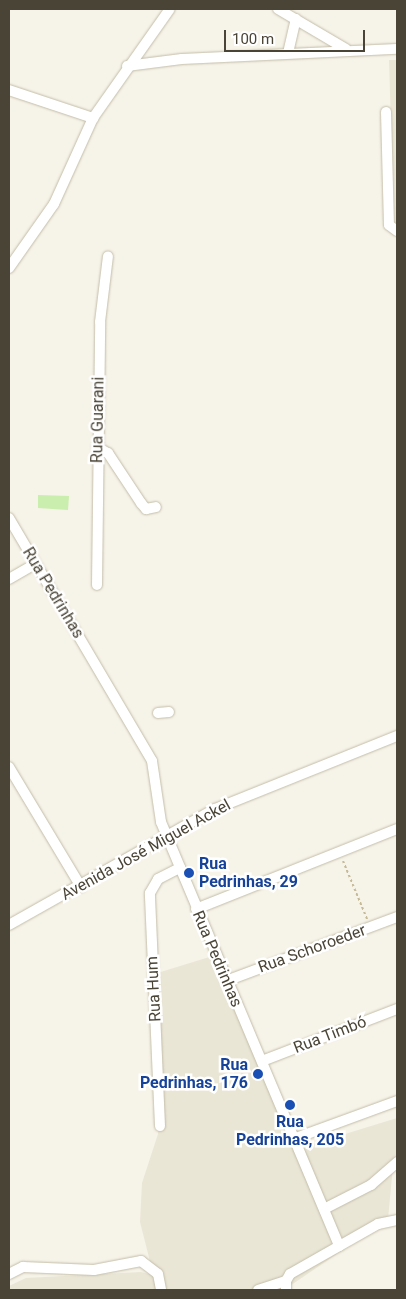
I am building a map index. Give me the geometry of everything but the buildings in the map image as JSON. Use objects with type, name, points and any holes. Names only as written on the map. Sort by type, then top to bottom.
[{"type":"street","points":[[278,9],[347,50]]},
{"type":"street","points":[[9,266],[54,204],[92,118],[167,10]]},
{"type":"street","points":[[288,53],[296,19]]},
{"type":"street","points":[[127,66],[182,59],[397,49]]},
{"type":"street","points":[[9,90],[92,118]]},
{"type":"street","points":[[386,112],[389,225],[397,231]]},
{"type":"street","name":"Rua Guarani","points":[[97,584],[97,447],[100,322],[108,256]]},
{"type":"street","points":[[97,447],[108,454],[146,509],[156,507]]},
{"type":"street","name":"Rua Pedrinhas","points":[[9,518],[152,761],[159,815],[226,981],[296,1138],[339,1246]]},
{"type":"street","points":[[9,578],[35,564]]},
{"type":"street","name":"Avenida José Miguel Ackel","points":[[9,925],[168,838],[215,808],[397,736]]},
{"type":"street","points":[[9,767],[12,779],[81,887]]},
{"type":"street","points":[[196,909],[397,829]]},
{"type":"street","name":"Rua Hum","points":[[160,1126],[150,893],[158,880],[180,868]]},
{"type":"street","name":"Rua Schoroeder","points":[[226,981],[397,917]]},
{"type":"street","name":"Rua Timbó","points":[[262,1061],[397,1009]]},
{"type":"street","points":[[296,1138],[397,1101]]},
{"type":"street","points":[[324,1209],[371,1184],[397,1162]]},
{"type":"street","points":[[258,1290],[286,1285],[290,1274],[378,1224],[397,1220]]},
{"type":"street","points":[[9,1274],[23,1267],[94,1270],[141,1261],[158,1274],[161,1290]]},
{"type":"path","points":[[339,852],[371,927]]},
{"type":"shaded area","points":[[389,60],[397,60],[397,226],[394,226]]},
{"type":"shaded area","points":[[216,955],[303,1147],[397,1118],[397,1159],[393,1166],[388,1219],[284,1290],[9,1290],[9,1286],[26,1278],[141,1272],[158,1276],[153,1273],[140,1222],[142,1183],[158,1134],[151,975]]},
{"type":"green space","points":[[38,495],[69,496],[68,510],[38,508]]},
{"type":"place","name":"Rua Pedrinhas, 29","points":[[189,873]]},
{"type":"place","name":"Rua Pedrinhas, 176","points":[[258,1074]]},
{"type":"place","name":"Rua Pedrinhas, 205","points":[[290,1105]]}]
